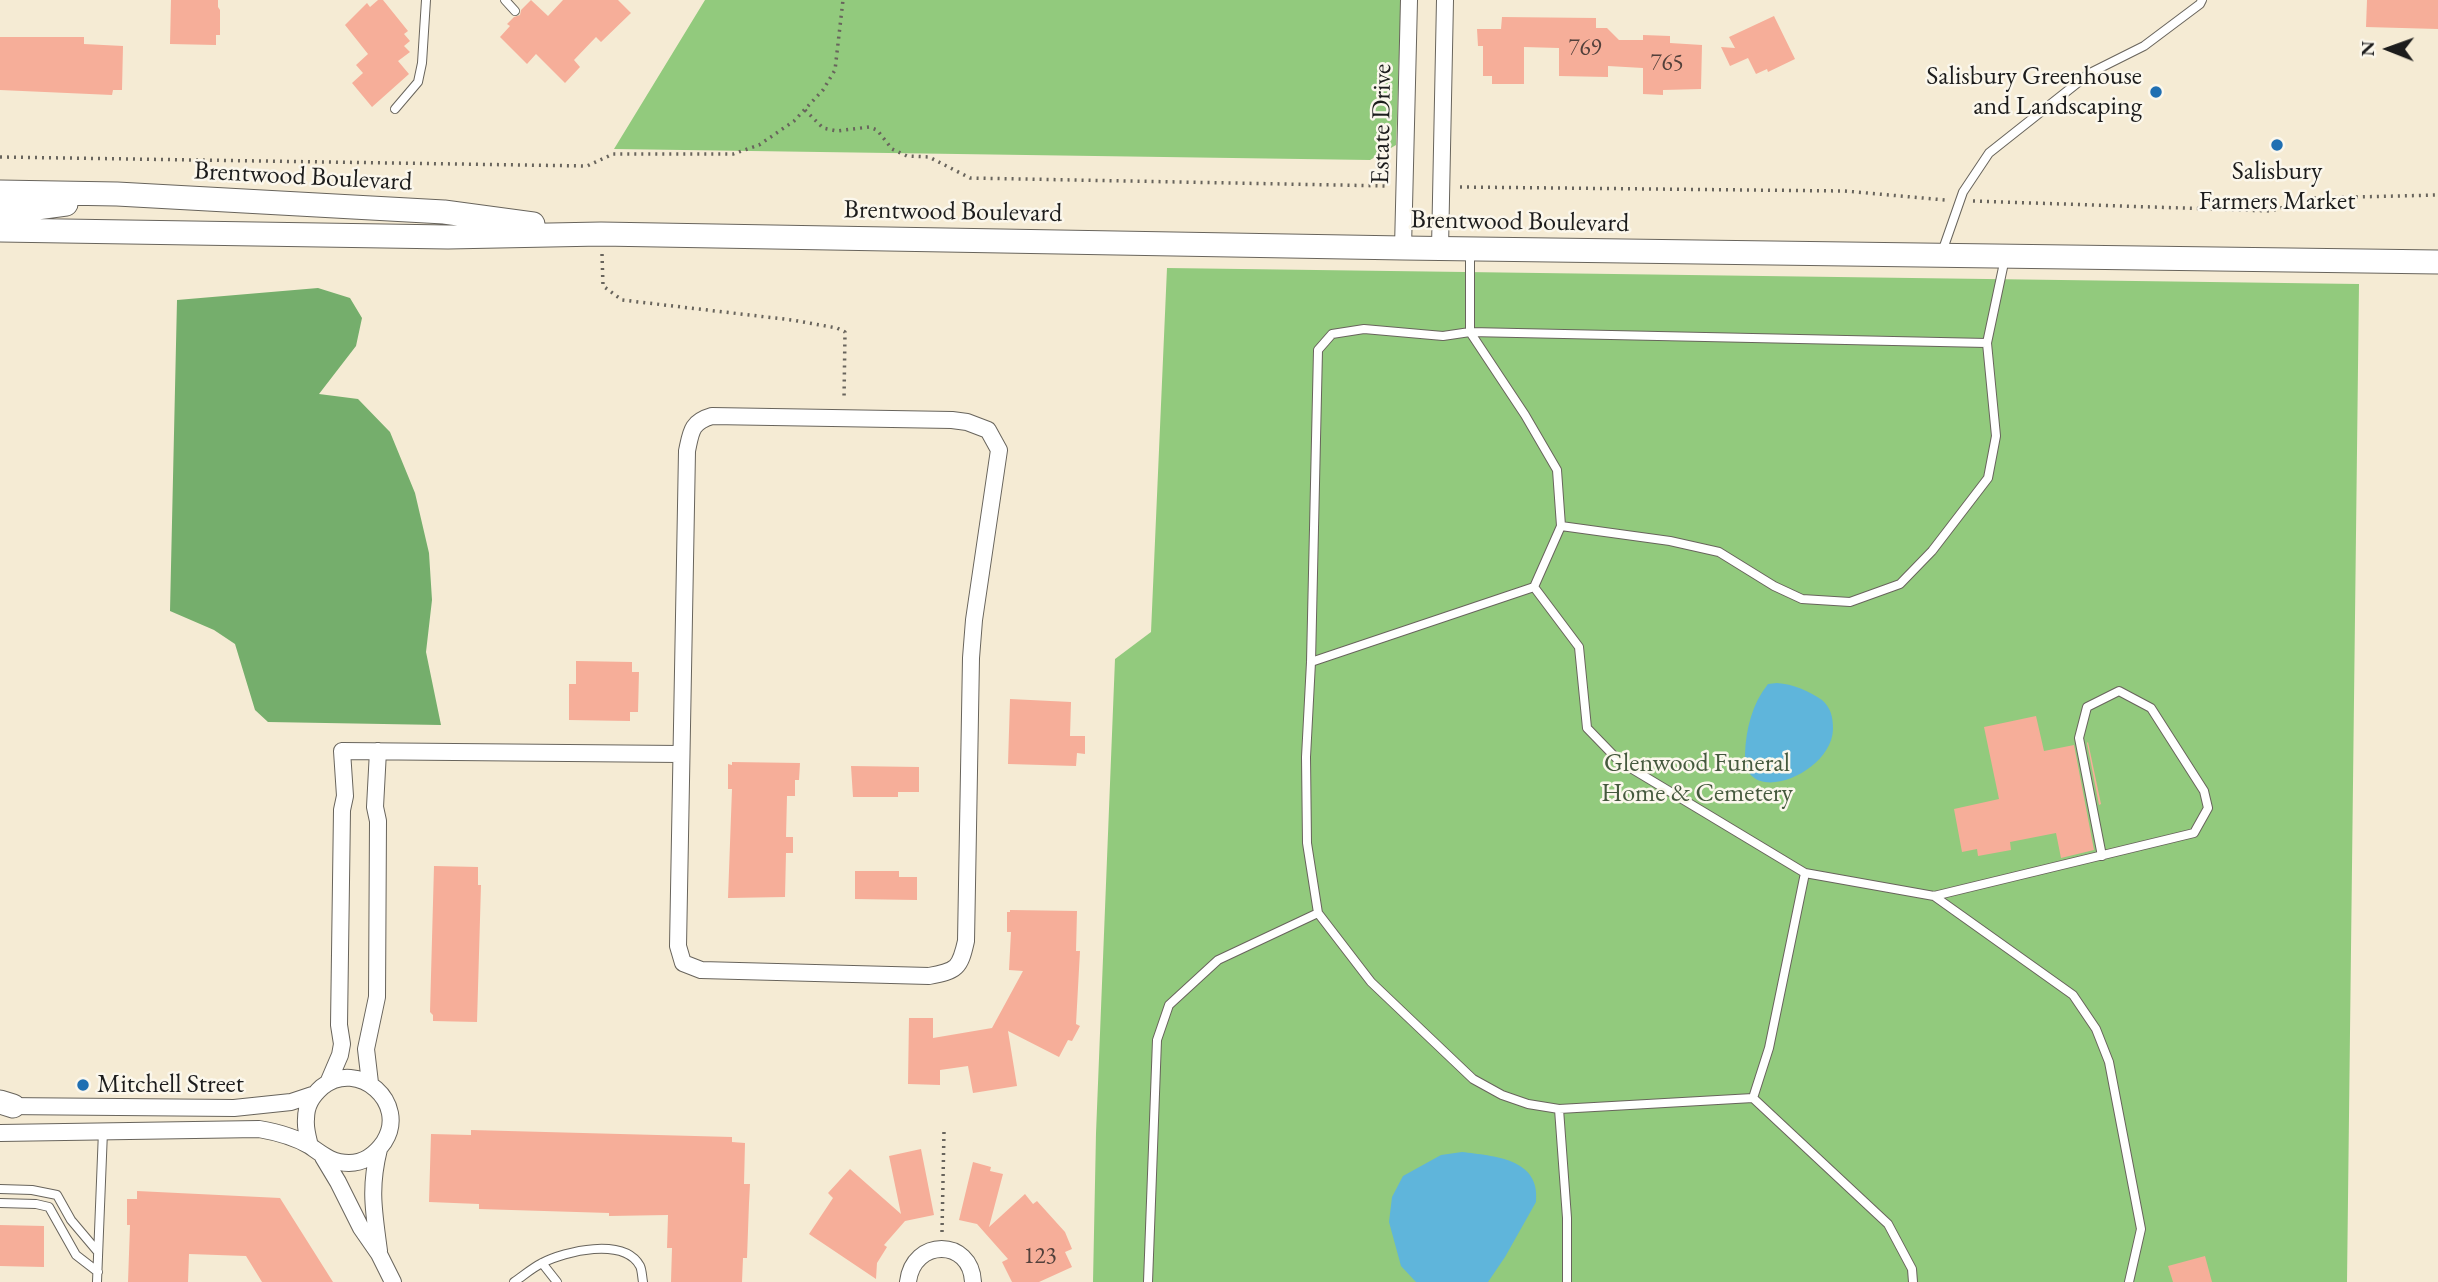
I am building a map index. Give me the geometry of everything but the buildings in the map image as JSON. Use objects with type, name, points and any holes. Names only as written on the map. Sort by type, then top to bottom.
[{"type":"street","name":"Estate Drive","points":[[1403,248],[1409,0]]},
{"type":"street","points":[[1440,248],[1445,0]]},
{"type":"street","name":"Brentwood Boulevard","points":[[0,192],[117,194],[444,212],[601,234]]},
{"type":"street","points":[[0,213],[117,194]]},
{"type":"street","name":"Brentwood Boulevard","points":[[0,230],[448,237],[601,234],[2438,262]]},
{"type":"street","points":[[712,416],[967,422],[988,430],[999,450],[971,658],[966,941],[961,963],[949,972],[929,976],[701,970],[683,963],[678,946],[680,754],[687,451],[691,431],[699,420],[712,416]]},
{"type":"street","points":[[328,1083],[342,1044],[339,1025],[342,810],[345,796],[342,751],[680,754]]},
{"type":"street","points":[[370,1083],[366,1049],[377,997],[378,821],[375,807],[379,751]]},
{"type":"street","points":[[4,1105],[234,1108],[291,1102],[312,1095],[328,1083],[342,1078],[356,1078],[370,1083],[385,1099],[391,1120],[389,1133],[379,1149],[361,1161],[348,1163],[323,1157]]},
{"type":"street","points":[[310,1146],[306,1119],[312,1095]]},
{"type":"street","points":[[0,1133],[259,1129],[292,1138],[310,1146],[323,1157],[393,1282]]},
{"type":"street","points":[[379,1149],[372,1198],[379,1254]]},
{"type":"street","points":[[908,1282],[909,1272],[921,1255],[942,1248],[961,1256],[968,1264],[972,1282]]},
{"type":"lane","points":[[395,109],[418,82],[422,63],[426,0]]},
{"type":"lane","points":[[505,0],[515,11]]},
{"type":"lane","points":[[1941,255],[1963,192],[1989,153],[2090,73],[2144,46],[2202,0]]},
{"type":"lane","points":[[1311,662],[1534,587],[1561,526],[1557,470],[1525,415],[1470,332],[1469,249]]},
{"type":"lane","points":[[1561,526],[1670,541],[1719,552],[1774,586],[1802,599],[1850,602],[1900,584],[1932,551],[1988,478],[1996,436],[1987,343],[2005,256]]},
{"type":"lane","points":[[1913,1282],[1912,1269],[1888,1224],[1753,1098],[1559,1109],[1515,1100],[1473,1079],[1371,982],[1318,913],[1307,843],[1306,757],[1311,662],[1318,350],[1332,334],[1364,329],[1443,336],[1470,332],[1987,343]]},
{"type":"lane","points":[[1534,587],[1579,647],[1587,728],[1619,761],[1805,873],[1934,896],[2102,856],[2193,833],[2208,808],[2204,791],[2151,708],[2119,691],[2087,707],[2079,738],[2102,856]]},
{"type":"lane","points":[[1753,1098],[1769,1048],[1805,873]]},
{"type":"lane","points":[[1934,896],[2073,995],[2096,1028],[2109,1062],[2141,1229],[2129,1282]]},
{"type":"lane","points":[[1147,1282],[1157,1040],[1169,1005],[1218,960],[1318,913]]},
{"type":"lane","points":[[1559,1109],[1567,1218],[1567,1282]]},
{"type":"lane","points":[[97,1282],[103,1131]]},
{"type":"lane","points":[[0,1189],[32,1190],[57,1195],[71,1220],[99,1252]]},
{"type":"lane","points":[[0,1203],[49,1207],[76,1255],[98,1272]]},
{"type":"lane","points":[[514,1282],[542,1263],[569,1252],[595,1249],[621,1250],[631,1256],[641,1267],[643,1282]]},
{"type":"lane","points":[[542,1263],[557,1282]]},
{"type":"path","points":[[0,157],[587,166],[613,154],[733,154],[759,145],[794,121],[823,90],[835,70],[843,0]]},
{"type":"path","points":[[805,110],[824,128],[837,131],[869,127],[877,131],[892,149],[907,156],[929,157],[970,178],[1405,187]]},
{"type":"path","points":[[1441,187],[1845,191],[1924,196],[1959,202],[2271,211],[2314,198],[2438,195]]},
{"type":"path","points":[[601,234],[603,286],[622,300],[792,320],[837,328],[845,332],[844,418]]},
{"type":"path","points":[[942,1248],[944,1131]]},
{"type":"green space","points":[[705,0],[1401,0],[1396,145],[1370,160],[614,149]]},
{"type":"green space","name":"Glenwood Funeral Home & Cemetery","points":[[1167,268],[2359,284],[2347,1282],[1093,1282],[1096,1133],[1115,659],[1151,632]]},
{"type":"green space","points":[[318,288],[350,298],[362,318],[356,346],[319,394],[358,399],[390,432],[415,493],[429,553],[432,600],[426,652],[441,725],[268,722],[255,710],[235,644],[214,630],[170,611],[177,300]]},
{"type":"water","points":[[1768,684],[1801,688],[1822,700],[1831,713],[1833,729],[1829,746],[1804,772],[1771,782],[1757,780],[1748,771],[1745,754],[1748,726],[1754,708]]},
{"type":"water","points":[[1462,1152],[1500,1158],[1523,1168],[1536,1187],[1536,1202],[1488,1282],[1416,1282],[1401,1266],[1389,1222],[1392,1197],[1403,1176],[1441,1155]]},
{"type":"place","name":"Salisbury Greenhouse and Landscaping","points":[[2156,92]]},
{"type":"place","name":"Salisbury Farmers Market","points":[[2277,145]]},
{"type":"place","name":"Mitchell Street","points":[[83,1085]]}]
